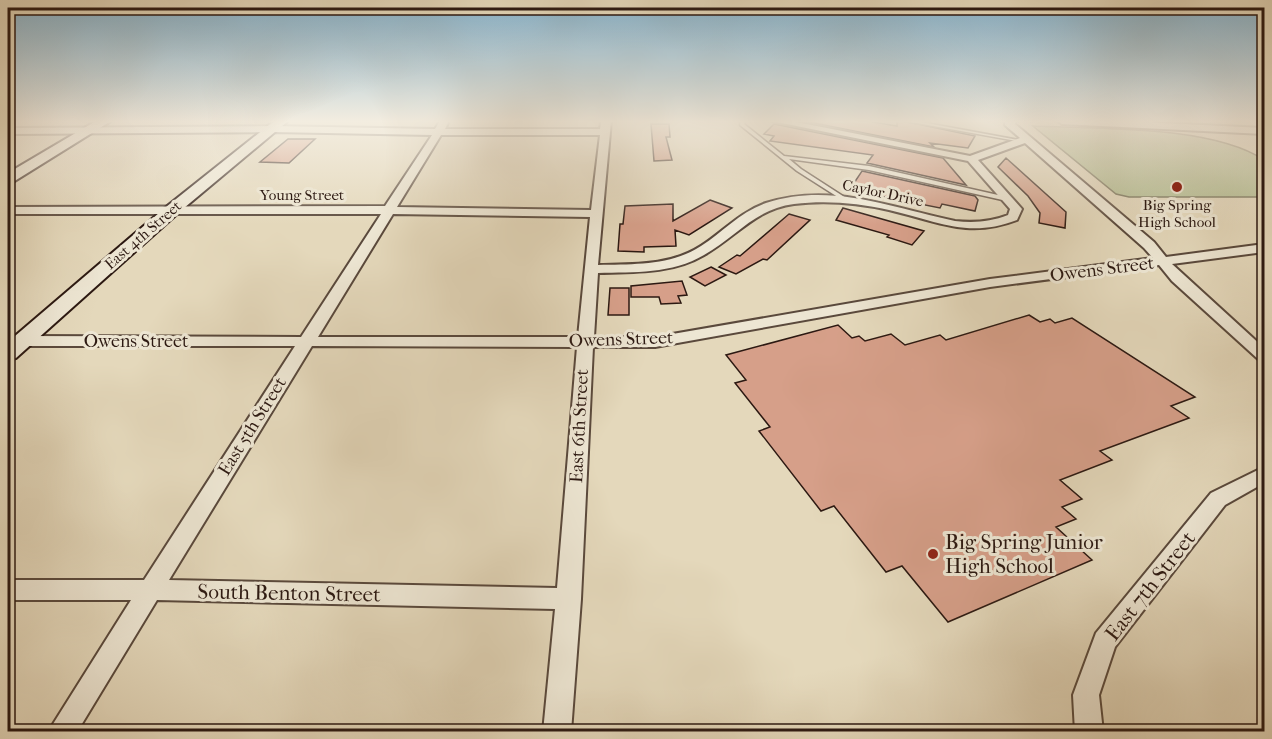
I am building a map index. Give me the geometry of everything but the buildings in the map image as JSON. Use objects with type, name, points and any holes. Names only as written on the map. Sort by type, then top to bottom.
[{"type":"main road","points":[[8,178],[47,155]]},
{"type":"main road","name":"East 4th Street","points":[[12,345],[240,155]]},
{"type":"street","name":"East 5th Street","points":[[61,732],[304,341],[423,155]]},
{"type":"street","name":"East 6th Street","points":[[557,732],[569,599],[584,342],[602,155]]},
{"type":"street","points":[[953,155],[971,159],[981,155]]},
{"type":"street","points":[[1042,155],[1149,245],[1177,278],[1264,356]]},
{"type":"street","points":[[971,159],[1007,199]]},
{"type":"street","name":"Caylor Drive","points":[[592,269],[649,268],[676,263],[713,246],[748,216],[764,207],[796,200],[846,200],[896,209],[953,225],[969,227],[989,226],[1013,218],[1016,209],[1007,199]]},
{"type":"street","name":"Young Street","points":[[8,210],[388,210],[596,214]]},
{"type":"street","name":"Owens Street","points":[[12,345],[304,341],[655,342],[990,283],[1264,248]]},
{"type":"street","name":"East 7th Street","points":[[1089,732],[1086,695],[1105,641],[1218,499],[1264,474]]},
{"type":"street","name":"South Benton Street","points":[[8,590],[149,590],[569,599]]},
{"type":"lane","points":[[783,157],[869,168],[1007,199]]},
{"type":"lane","points":[[783,157],[846,200]]},
{"type":"green space","points":[[1069,155],[1255,155],[1264,160],[1264,197],[1129,197],[1116,194]]},
{"type":"place","name":"Big Spring High School","points":[[1177,187]]},
{"type":"place","name":"Big Spring Junior High School","points":[[933,554]]}]
